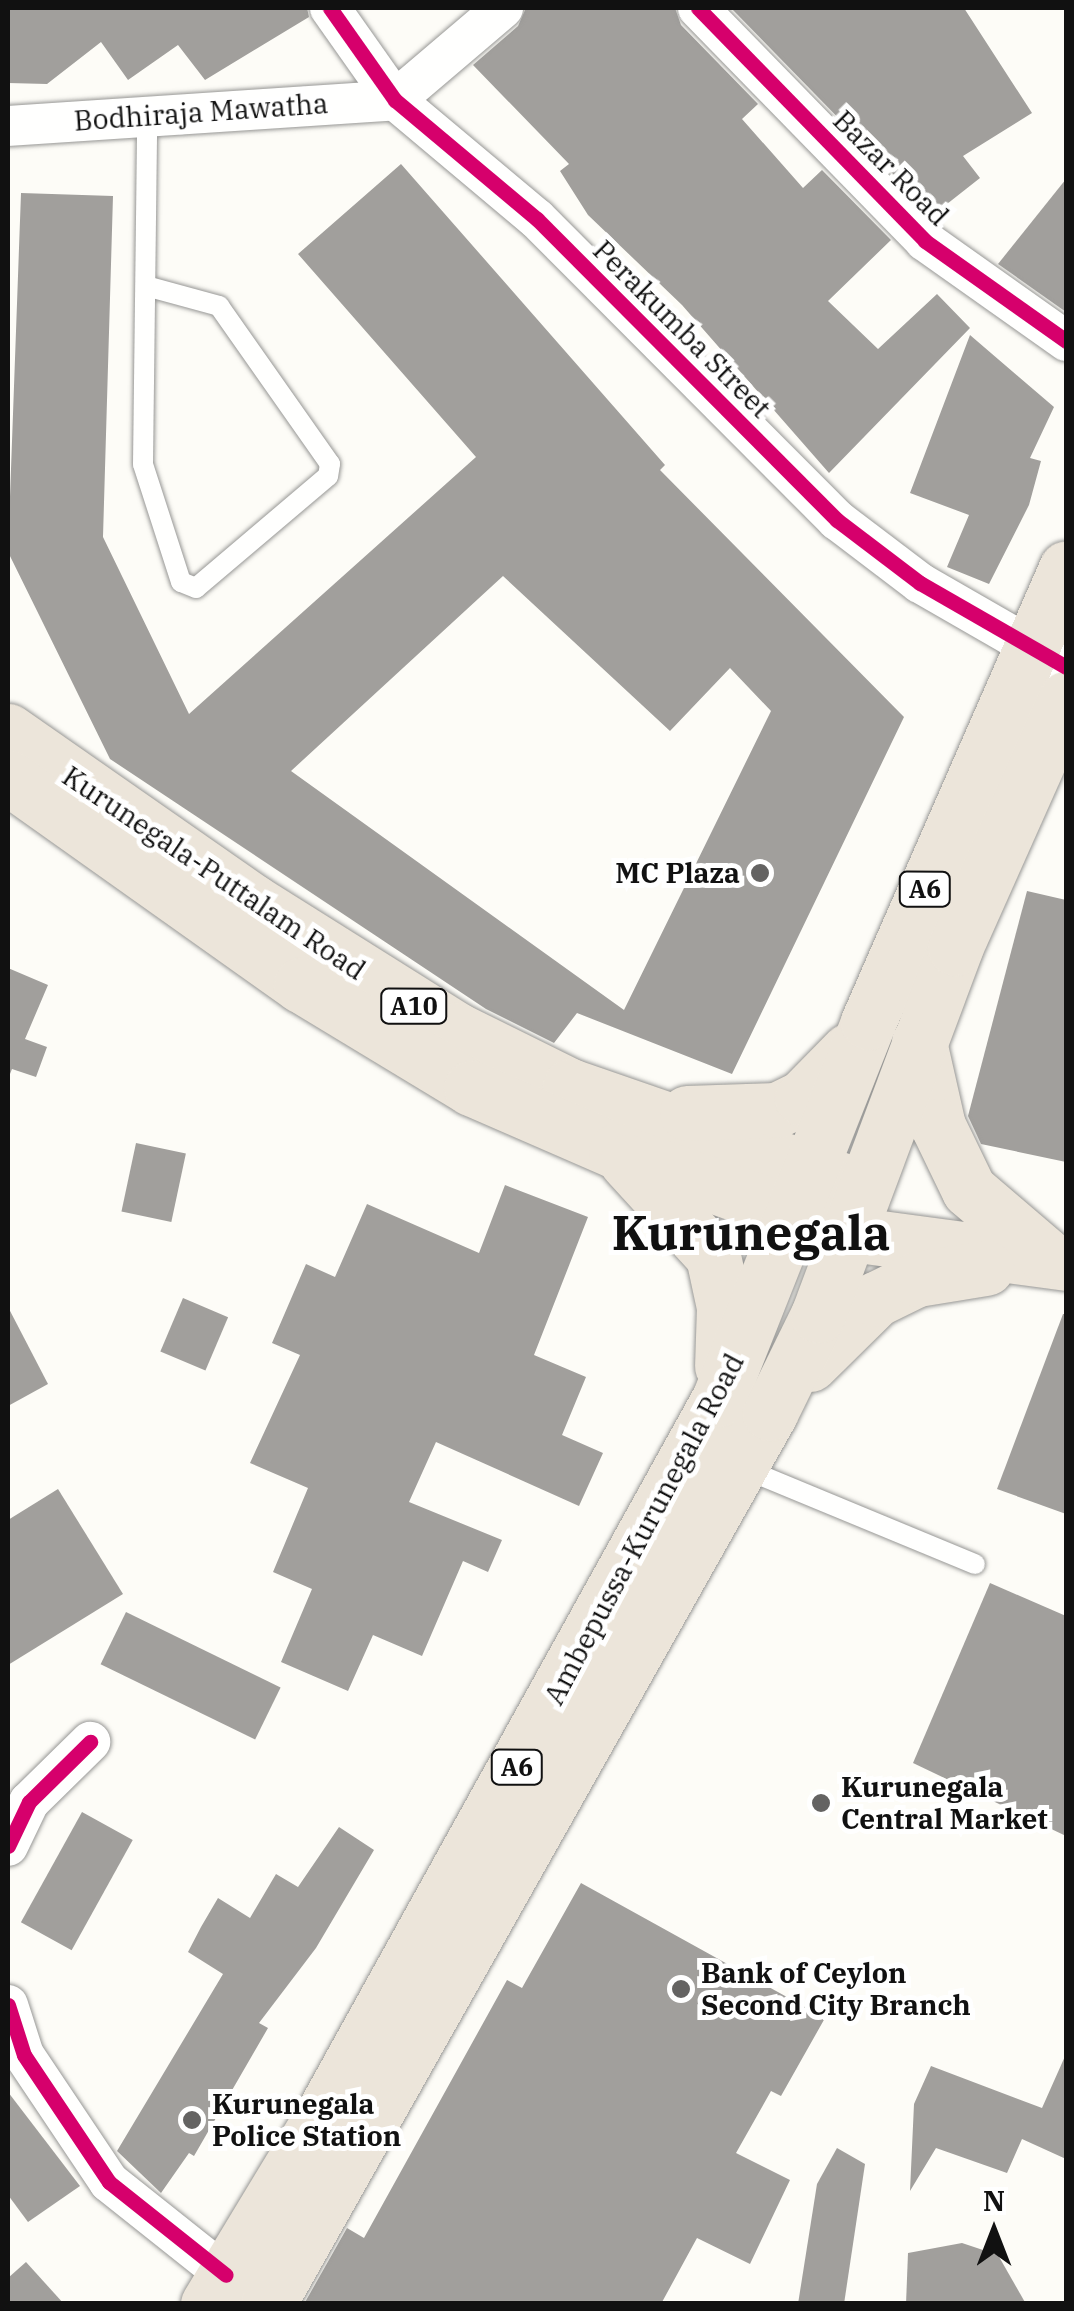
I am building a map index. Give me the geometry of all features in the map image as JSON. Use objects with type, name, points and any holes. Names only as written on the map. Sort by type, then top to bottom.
[{"type":"highway","name":"A6","points":[[802,1192],[868,1022],[1050,658],[1066,568]]},
{"type":"highway","name":"A6","points":[[859,1211],[919,1042],[1055,758],[1066,699]]},
{"type":"highway","name":"Kurunegala-Puttalam Road","points":[[8,731],[393,995],[620,1129]]},
{"type":"highway","name":"Kurunegala-Puttalam Road","points":[[8,778],[366,1028],[471,1088],[620,1129],[859,1211]]},
{"type":"highway","points":[[868,1022],[822,1080],[777,1110],[620,1129],[712,1256],[744,1406],[876,1299],[952,1272],[1060,1262]]},
{"type":"highway","points":[[919,1042],[938,1126],[969,1190],[1060,1262]]},
{"type":"highway","name":"Ambepussa-Kurunegala Road","points":[[234,2294],[741,1468],[744,1406],[802,1192]]},
{"type":"highway","name":"Ambepussa-Kurunegala Road","points":[[234,2294],[859,1211]]},
{"type":"highway","name":"A10","points":[[859,1211],[1060,1262]]},
{"type":"street","name":"Perakumba Street","points":[[330,8],[395,100],[550,232],[837,520],[920,582],[1050,658]]},
{"type":"street","points":[[395,100],[503,8]]},
{"type":"street","name":"Bazar Road","points":[[698,8],[924,241],[1066,341]]},
{"type":"street","name":"Bodhiraja Mawatha","points":[[8,126],[395,100]]},
{"type":"street","points":[[8,1846],[29,1802],[90,1742]]},
{"type":"street","points":[[8,2005],[24,2055],[109,2182],[234,2294]]},
{"type":"lane","points":[[146,286],[219,306],[330,464],[328,476],[196,588],[181,582],[147,491],[146,286],[147,115]]},
{"type":"lane","points":[[741,1468],[974,1564]]},
{"type":"building","points":[[8,8],[307,8],[309,17],[205,80],[178,45],[128,80],[101,42],[47,84],[8,83]]},
{"type":"building","points":[[526,8],[675,8],[681,25],[758,104],[742,119],[803,188],[822,170],[891,240],[828,301],[878,349],[937,294],[970,328],[829,473],[682,305],[588,215],[560,171],[569,164],[473,65],[518,26]]},
{"type":"building","points":[[731,8],[964,8],[1032,113],[963,156],[980,178],[933,215]]},
{"type":"building","points":[[401,164],[665,465],[660,470],[904,717],[732,1074],[577,1013],[554,1043],[486,1009],[110,759],[8,552],[21,193],[113,196],[103,537],[189,714],[476,457],[298,254]],"holes":[[[503,576],[670,731],[730,668],[771,711],[624,1010],[291,771]]]},
{"type":"building","points":[[1066,179],[1066,312],[998,264]]},
{"type":"building","points":[[970,335],[1054,407],[1030,458],[1041,461],[1029,505],[989,584],[947,567],[969,515],[910,493]]},
{"type":"building","points":[[1027,891],[1066,900],[1066,1162],[981,1144],[968,1116]]},
{"type":"building","points":[[8,968],[48,985],[25,1039],[47,1047],[36,1077],[12,1069],[8,1079]]},
{"type":"building","points":[[136,1143],[186,1154],[171,1222],[121,1211]]},
{"type":"building","points":[[505,1185],[588,1217],[534,1355],[586,1377],[562,1435],[603,1453],[579,1506],[436,1442],[409,1502],[502,1540],[488,1572],[463,1561],[422,1656],[373,1635],[348,1691],[281,1662],[312,1589],[273,1572],[308,1488],[250,1463],[300,1355],[272,1343],[306,1264],[335,1277],[367,1204],[479,1253]]},
{"type":"building","points":[[183,1298],[228,1317],[205,1371],[160,1351]]},
{"type":"building","points":[[8,1307],[48,1384],[8,1406]]},
{"type":"building","points":[[1066,1314],[1066,1514],[997,1489]]},
{"type":"building","points":[[58,1489],[123,1594],[8,1665],[8,1520]]},
{"type":"building","points":[[990,1583],[1066,1616],[1066,1836],[913,1763]]},
{"type":"building","points":[[126,1612],[281,1687],[255,1740],[101,1664]]},
{"type":"building","points":[[82,1812],[133,1840],[72,1950],[21,1922]]},
{"type":"building","points":[[339,1827],[374,1850],[316,1948],[259,2023],[268,2028],[194,2156],[189,2153],[161,2193],[117,2151],[223,1974],[188,1952],[218,1898],[250,1918],[276,1874],[298,1887]]},
{"type":"building","points":[[581,1883],[825,2018],[781,2096],[771,2091],[736,2153],[790,2180],[750,2264],[697,2238],[661,2304],[304,2304],[347,2228],[364,2238],[507,1980],[522,1988]]},
{"type":"building","points":[[1066,2054],[1066,2159],[1022,2139],[1007,2173],[936,2148],[910,2191],[914,2104],[931,2066],[1042,2108]]},
{"type":"building","points":[[8,2092],[80,2186],[28,2222],[8,2195]]},
{"type":"building","points":[[837,2148],[865,2164],[844,2304],[798,2304],[817,2184]]},
{"type":"building","points":[[962,2243],[998,2255],[1026,2304],[906,2304],[908,2253]]},
{"type":"building","points":[[26,2262],[64,2304],[8,2304],[8,2278]]},
{"type":"cycle path","points":[[330,8],[395,100],[537,219],[837,520],[920,583],[1066,667]]},
{"type":"cycle path","points":[[698,8],[925,241],[1066,341]]},
{"type":"cycle path","points":[[8,1846],[29,1802],[90,1742]]},
{"type":"cycle path","points":[[8,2005],[24,2055],[109,2182],[226,2275]]},
{"type":"place","name":"MC Plaza","points":[[760,873]]},
{"type":"place","name":"Kurunegala Central Market","points":[[821,1803]]},
{"type":"place","name":"Bank of Ceylon Second City Branch","points":[[681,1989]]},
{"type":"place","name":"Kurunegala Police Station","points":[[192,2120]]},
{"type":"district","name":"Kurunegala","points":[[751,1233]]}]
